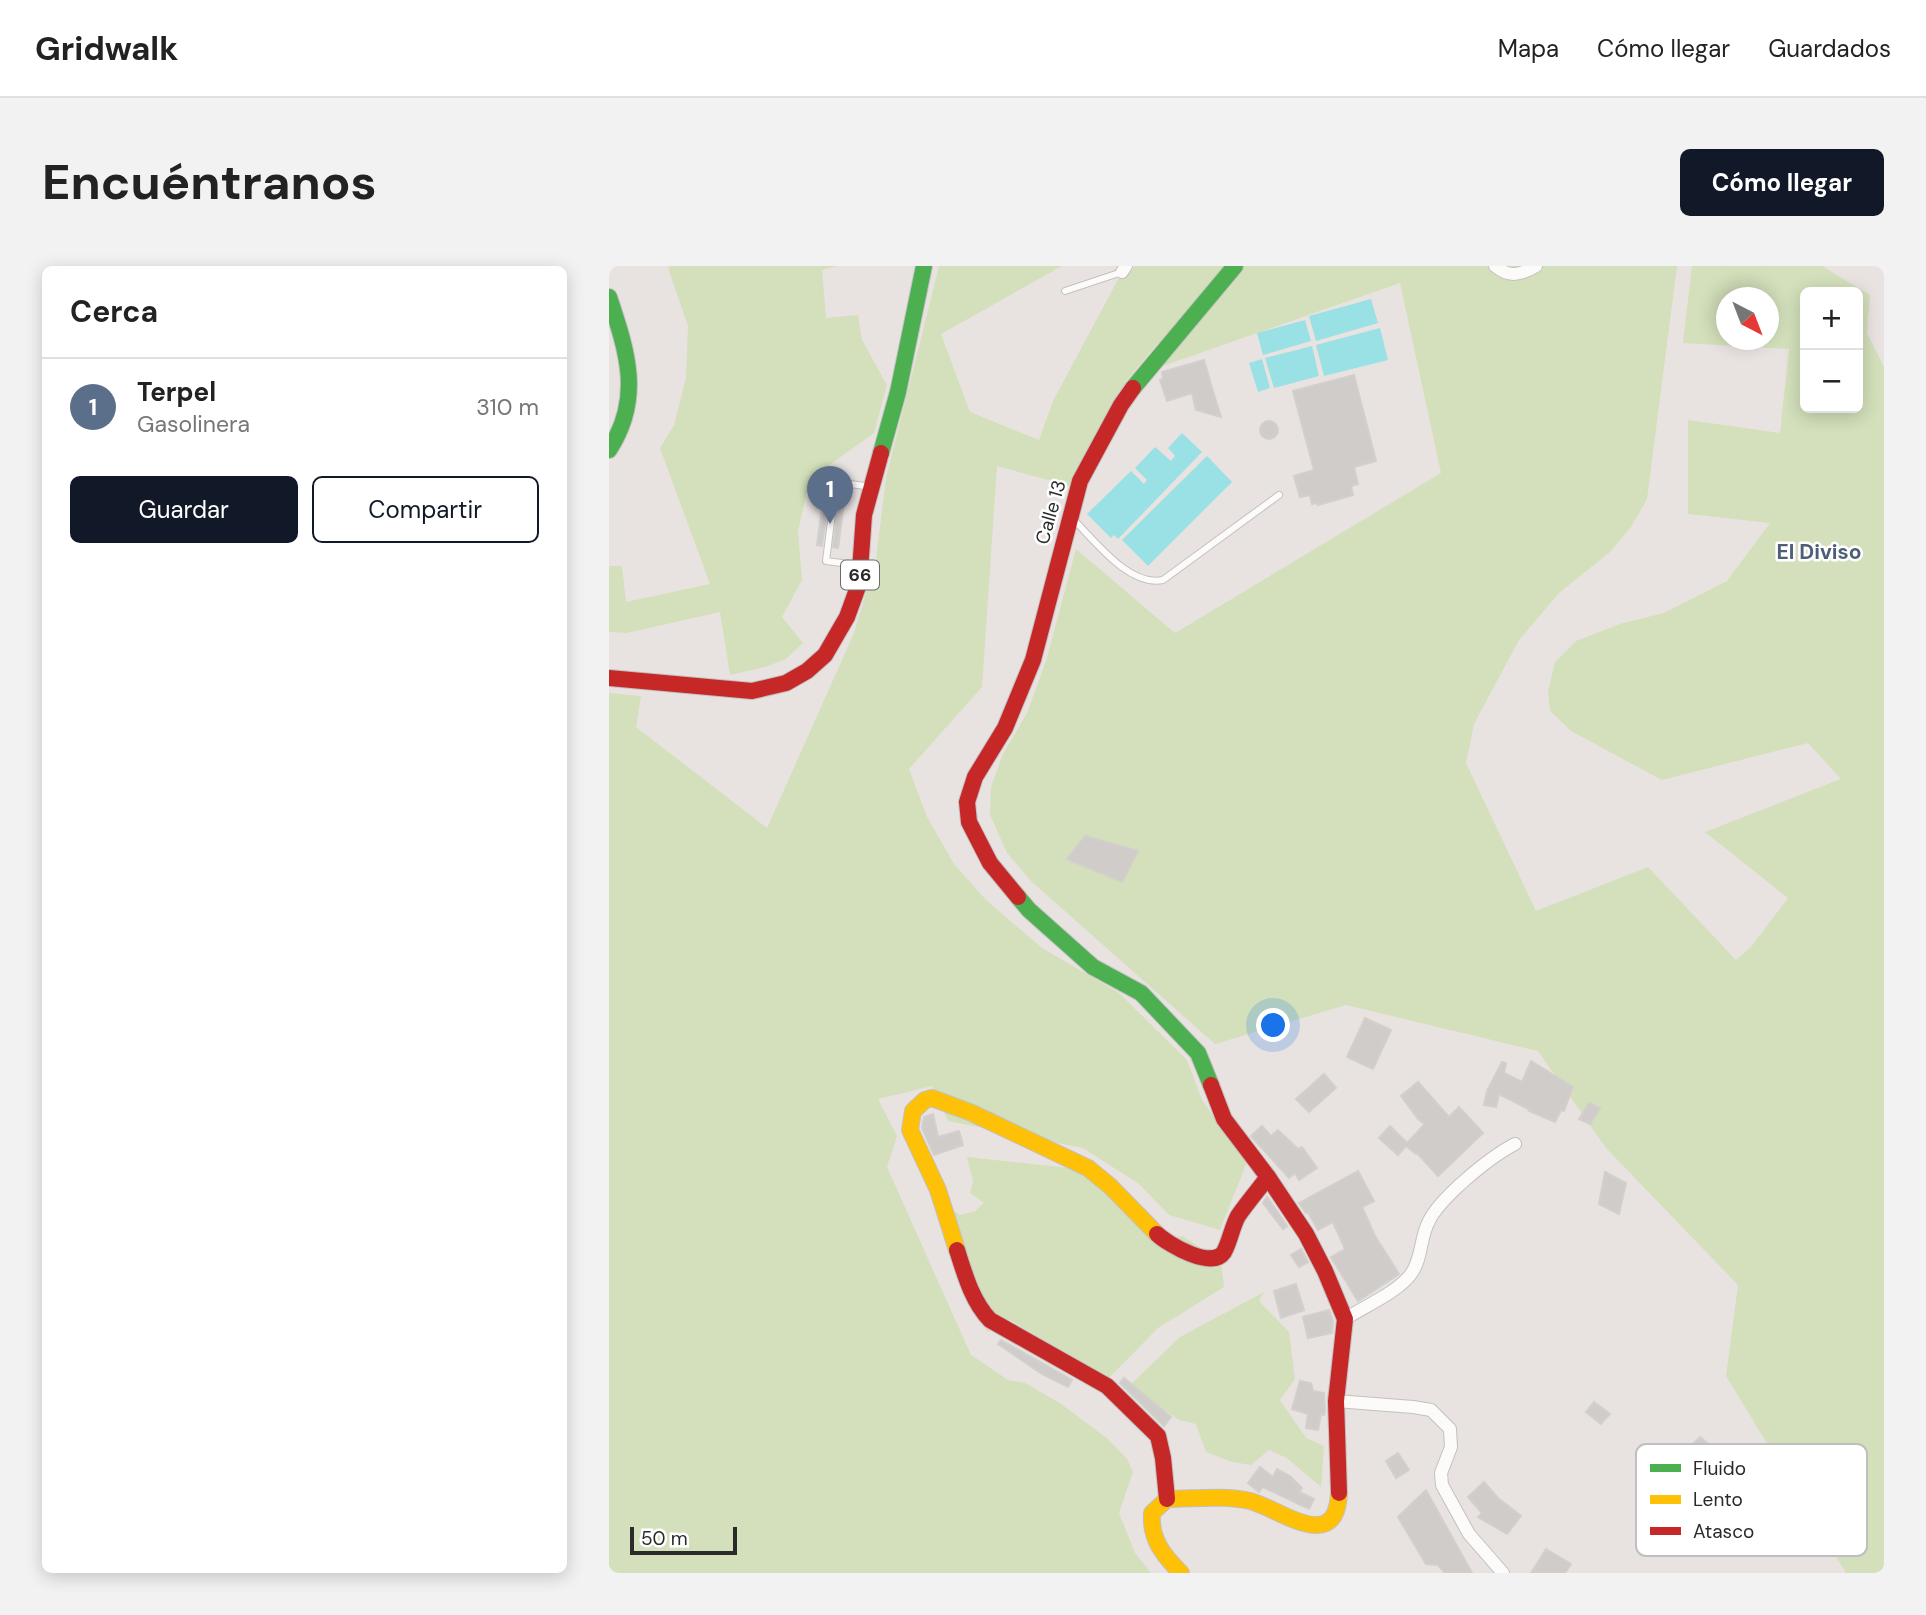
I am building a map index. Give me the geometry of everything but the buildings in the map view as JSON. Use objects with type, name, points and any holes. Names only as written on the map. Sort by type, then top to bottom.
[{"type":"main road","name":"66","points":[[609,678],[739,692],[768,689],[807,671],[825,655],[855,599],[862,566],[864,514],[898,392],[924,266]]},
{"type":"main road","name":"Calle 13","points":[[1235,266],[1147,369],[1121,405],[1080,481],[1033,660],[1005,728],[975,777],[967,802],[969,822],[990,863],[1029,910],[1093,967],[1141,993],[1198,1052],[1224,1119],[1268,1177]]},
{"type":"main road","points":[[609,297],[624,350],[629,388],[625,419],[609,450]]},
{"type":"main road","points":[[1167,1499],[1164,1493],[1163,1458],[1158,1436],[1107,1386],[1002,1328],[990,1320],[980,1308],[966,1278],[938,1189],[910,1130],[911,1116],[925,1100],[932,1098],[972,1113],[1088,1168],[1110,1186],[1159,1237],[1209,1260],[1218,1258],[1224,1251],[1238,1217],[1268,1177],[1306,1234],[1345,1319],[1336,1401],[1339,1497],[1334,1515],[1324,1525],[1315,1526],[1251,1501],[1227,1498],[1167,1499],[1152,1513],[1153,1540],[1162,1555],[1181,1573]]},
{"type":"street","points":[[1495,266],[1503,272],[1517,275],[1536,266]]},
{"type":"street","points":[[1345,1319],[1401,1285],[1413,1272],[1421,1251],[1425,1228],[1437,1207],[1490,1160],[1515,1144]]},
{"type":"street","points":[[1336,1401],[1431,1410],[1450,1429],[1451,1447],[1441,1473],[1442,1485],[1469,1534],[1503,1573]]},
{"type":"lane","points":[[1065,291],[1124,269]]},
{"type":"lane","points":[[862,566],[826,561],[837,482],[871,487]]},
{"type":"lane","points":[[1070,516],[1126,571],[1145,580],[1155,581],[1163,580],[1279,495]]},
{"type":"green space","points":[[837,266],[822,270],[826,318],[858,315],[862,340],[887,385],[874,433],[810,479],[798,531],[802,580],[782,617],[803,643],[786,659],[730,675],[720,612],[627,633],[609,632],[609,566],[622,566],[626,602],[710,584],[660,448],[674,425],[686,378],[688,326],[668,268]]},
{"type":"green space","points":[[939,266],[1062,266],[941,334],[970,412],[1039,440],[1053,401],[1122,272],[1129,274],[1135,266],[1677,266],[1647,499],[1631,527],[1610,552],[1559,593],[1519,640],[1474,724],[1466,763],[1536,911],[1648,867],[1736,960],[1751,947],[1788,898],[1705,832],[1841,779],[1808,743],[1662,780],[1571,731],[1550,711],[1548,692],[1555,662],[1576,641],[1623,623],[1664,613],[1727,581],[1770,523],[1688,514],[1688,420],[1780,433],[1789,349],[1779,348],[1779,287],[1716,287],[1716,345],[1683,343],[1692,266],[1822,266],[1857,287],[1800,287],[1800,413],[1863,413],[1863,291],[1870,295],[1867,333],[1884,367],[1884,1573],[1846,1573],[1836,1556],[1867,1556],[1867,1444],[1767,1444],[1726,1376],[1738,1285],[1606,1148],[1538,1051],[1346,1005],[1215,1044],[1032,882],[1007,853],[990,815],[991,787],[1003,754],[1027,713],[1046,661],[1076,549],[1175,633],[1441,473],[1400,283],[1163,366],[1158,343],[1127,380],[1070,486],[997,466],[982,687],[909,769],[927,817],[954,864],[986,900],[1042,948],[1119,993],[1187,1060],[1202,1100],[1247,1162],[1220,1230],[1169,1215],[1139,1184],[1083,1148],[948,1121],[932,1086],[878,1099],[897,1136],[887,1167],[971,1355],[1008,1380],[1025,1383],[1060,1403],[1108,1439],[1127,1459],[1133,1472],[1119,1513],[1135,1553],[1151,1573],[609,1573],[609,693],[641,696],[636,727],[767,828],[854,633],[876,559],[886,478]]},
{"type":"green space","points":[[967,1157],[1079,1169],[1168,1239],[1183,1236],[1221,1262],[1224,1287],[1158,1328],[1109,1378],[1010,1320],[987,1332],[932,1197],[960,1215],[975,1211],[984,1203],[970,1193],[973,1181]]},
{"type":"green space","points":[[1264,1292],[1259,1301],[1289,1332],[1295,1379],[1280,1400],[1306,1438],[1324,1446],[1321,1487],[1287,1458],[1269,1450],[1251,1465],[1232,1462],[1206,1452],[1196,1424],[1179,1420],[1129,1386],[1180,1337]]},
{"type":"water","points":[[1371,299],[1378,323],[1316,341],[1309,316]]},
{"type":"water","points":[[1305,320],[1311,341],[1263,355],[1257,333]]},
{"type":"water","points":[[1380,328],[1388,360],[1324,376],[1316,345]]},
{"type":"water","points":[[1312,346],[1319,376],[1274,388],[1265,358]]},
{"type":"water","points":[[1262,359],[1270,388],[1258,392],[1249,363]]},
{"type":"water","points":[[1182,433],[1202,452],[1118,539],[1114,535],[1111,538],[1087,514],[1131,471],[1144,484],[1147,480],[1135,468],[1155,447],[1171,461],[1175,456],[1168,448]]},
{"type":"water","points":[[1207,456],[1232,482],[1148,566],[1122,540]]},
{"type":"traffic: fast","points":[[881,453],[898,392],[924,266]]},
{"type":"traffic: fast","points":[[1133,388],[1235,266]]},
{"type":"traffic: fast","points":[[609,297],[629,374],[626,412],[609,450]]},
{"type":"traffic: fast","points":[[1018,897],[1093,967],[1141,993],[1198,1053],[1211,1085]]},
{"type":"traffic: slow","points":[[957,1250],[938,1190],[910,1130],[913,1111],[925,1100],[932,1098],[972,1113],[1088,1168],[1110,1186],[1157,1234]]},
{"type":"traffic: slow","points":[[1181,1573],[1163,1553],[1153,1531],[1152,1513],[1167,1499],[1240,1499],[1262,1505],[1304,1523],[1317,1525],[1328,1522],[1336,1512],[1339,1493]]},
{"type":"traffic: jam","points":[[1018,897],[990,863],[969,822],[967,802],[975,777],[1005,728],[1033,660],[1080,481],[1133,388]]},
{"type":"traffic: jam","points":[[609,678],[752,691],[786,683],[807,671],[825,655],[847,617],[859,584],[864,515],[881,453]]},
{"type":"traffic: jam","points":[[1211,1085],[1224,1119],[1268,1177],[1306,1234],[1345,1319],[1336,1401],[1339,1493]]},
{"type":"traffic: jam","points":[[1157,1234],[1191,1254],[1218,1257],[1226,1248],[1238,1216],[1268,1177]]},
{"type":"traffic: jam","points":[[957,1250],[974,1296],[990,1320],[1107,1386],[1158,1436],[1167,1499]]},
{"type":"place","name":"Terpel","points":[[830,524]]},
{"type":"district","name":"El Diviso","points":[[1819,552]]}]
